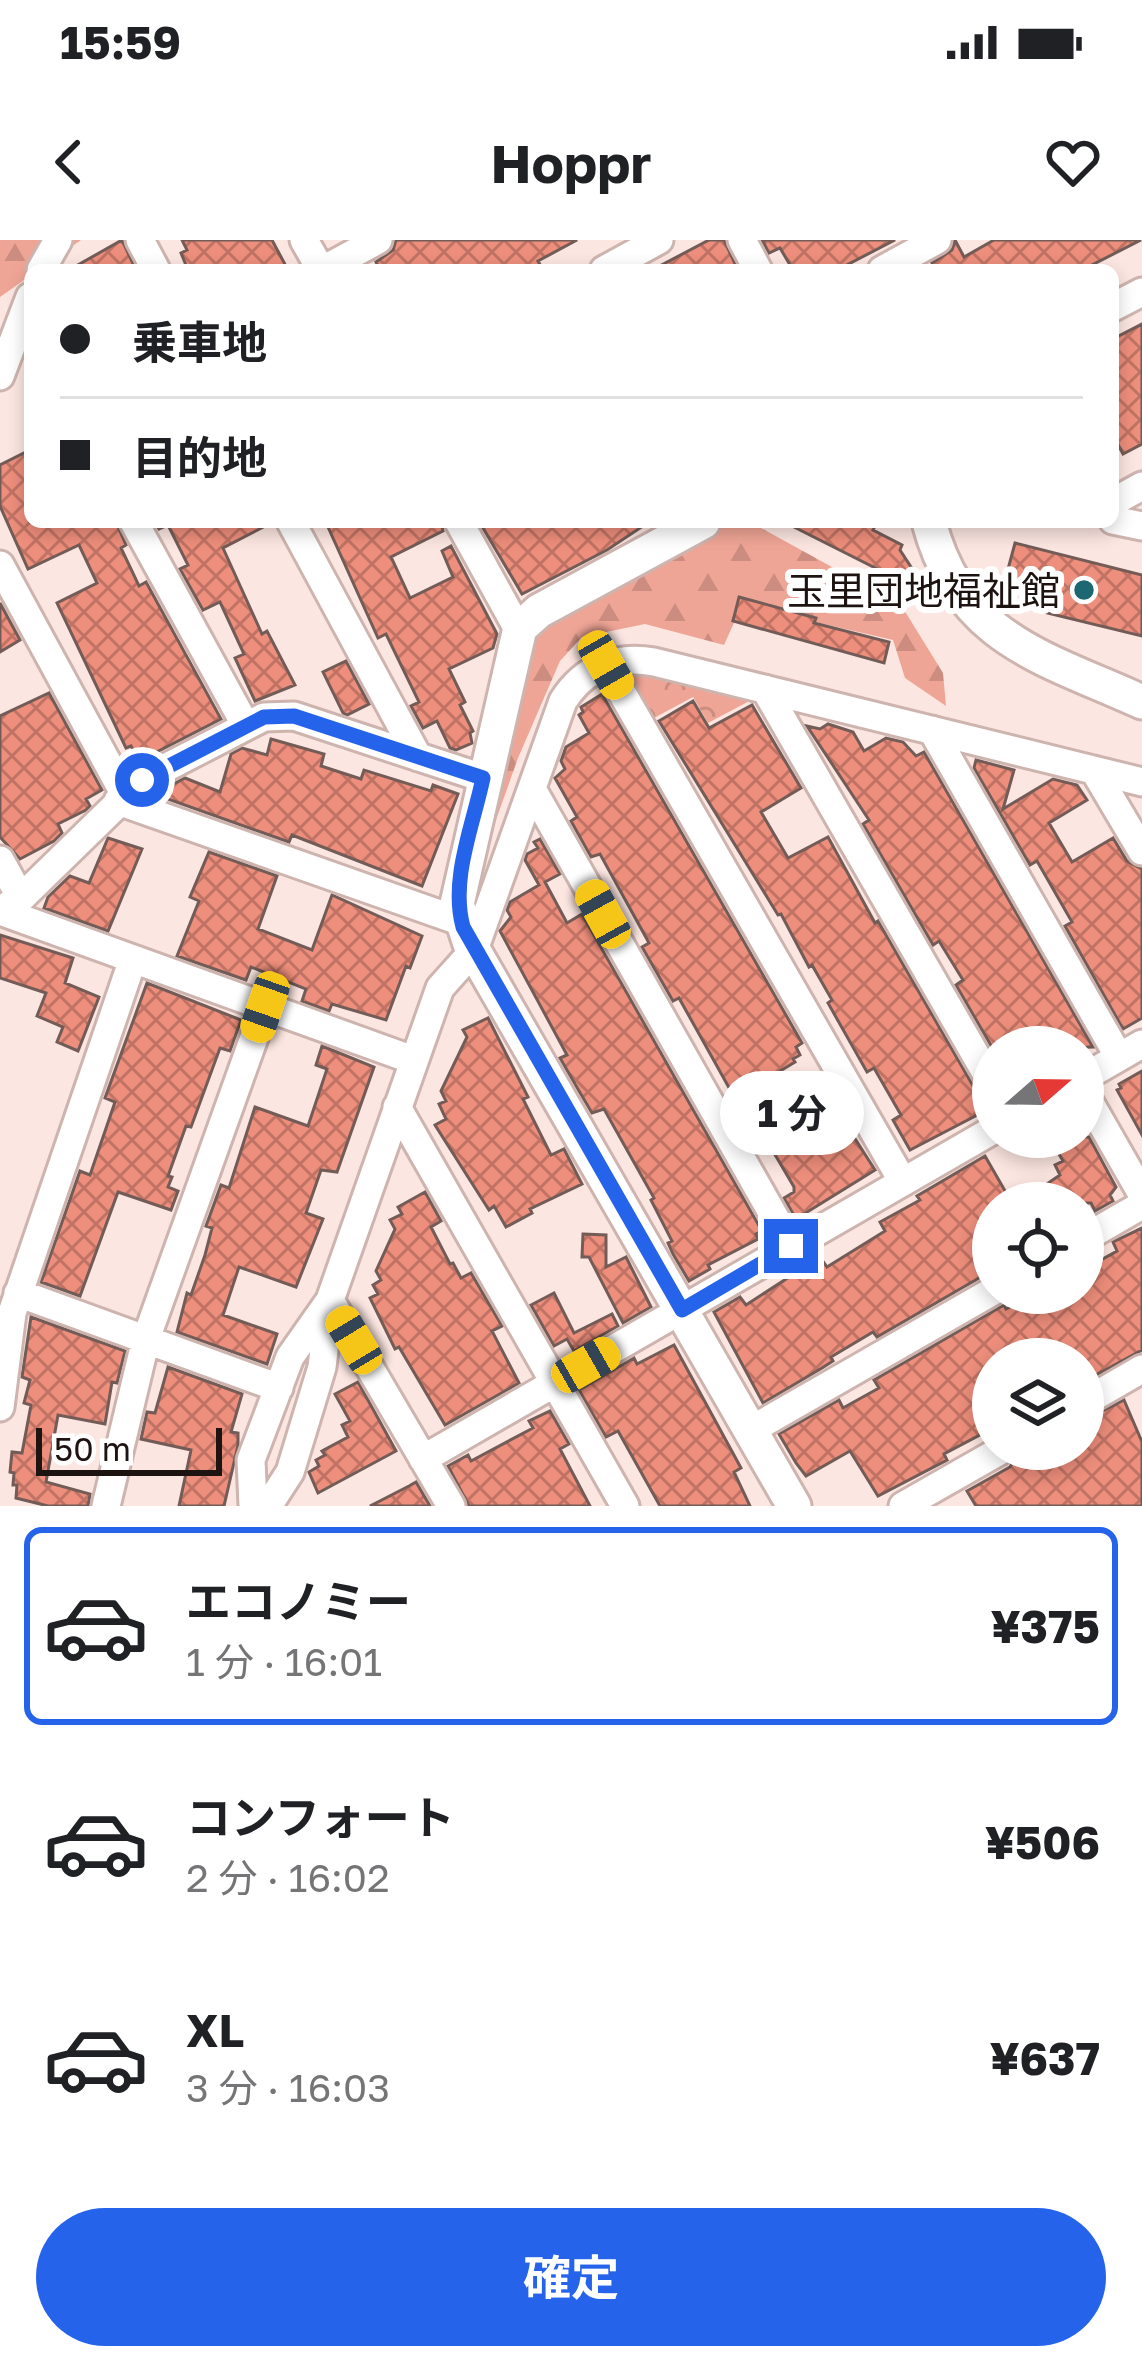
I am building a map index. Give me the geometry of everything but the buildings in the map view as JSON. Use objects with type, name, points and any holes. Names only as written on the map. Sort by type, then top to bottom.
[{"type":"street","points":[[333,264],[378,240]]},
{"type":"street","points":[[615,264],[659,240]]},
{"type":"street","points":[[893,264],[937,240]]},
{"type":"street","points":[[0,376],[24,323]]},
{"type":"street","points":[[137,528],[246,726]]},
{"type":"street","points":[[294,528],[418,757]]},
{"type":"street","points":[[462,528],[519,632]]},
{"type":"street","points":[[692,528],[527,618],[519,632],[483,778],[457,904],[468,936],[794,1506]]},
{"type":"street","points":[[931,528],[938,557],[958,592],[982,620],[1009,641],[1142,702]]},
{"type":"street","points":[[0,566],[122,798],[468,936]]},
{"type":"street","points":[[281,1499],[322,1367],[330,1300],[413,1060],[440,988],[532,789],[563,701],[586,675],[620,659],[635,659],[1142,782]]},
{"type":"street","points":[[606,665],[903,1182]]},
{"type":"street","points":[[765,689],[972,1049]]},
{"type":"street","points":[[7,907],[142,780],[264,717],[294,716],[483,778]]},
{"type":"street","points":[[932,730],[1130,1050],[1104,1065]]},
{"type":"street","points":[[1094,770],[1142,851]]},
{"type":"street","points":[[532,789],[791,1246]]},
{"type":"street","points":[[0,860],[7,907]]},
{"type":"street","points":[[7,907],[133,959],[413,1060]]},
{"type":"street","points":[[0,1407],[12,1313],[133,959]]},
{"type":"street","points":[[106,1506],[146,1340],[265,1007]]},
{"type":"street","points":[[397,1107],[625,1506]]},
{"type":"street","points":[[1104,1127],[1142,1194]]},
{"type":"street","points":[[424,1459],[972,1142]]},
{"type":"street","points":[[1104,1227],[1142,1204]]},
{"type":"street","points":[[19,1293],[279,1388]]},
{"type":"street","points":[[253,1506],[251,1460],[290,1357],[330,1300]]},
{"type":"street","points":[[330,1300],[451,1506]]},
{"type":"street","points":[[751,1430],[972,1303]]},
{"type":"street","points":[[1104,1391],[1142,1369]]},
{"type":"street","points":[[903,1506],[936,1498],[974,1470]]},
{"type":"green space","points":[[0,240],[81,240],[47,264],[24,264],[24,280],[0,297]]},
{"type":"green space","points":[[718,528],[761,528],[901,605],[943,673],[946,706],[905,678],[893,640],[742,605],[724,645],[645,624],[582,637],[560,661],[518,758],[480,865],[533,630]]},
{"type":"green space","points":[[629,673],[755,698],[708,723],[693,697],[654,718]]},
{"type":"place","name":"玉里団地福祉館","points":[[1084,590]]},
{"type":"route","points":[[142,780],[264,717],[278,715],[294,716],[483,778],[459,883],[457,904],[463,927],[682,1310],[791,1246]]}]
